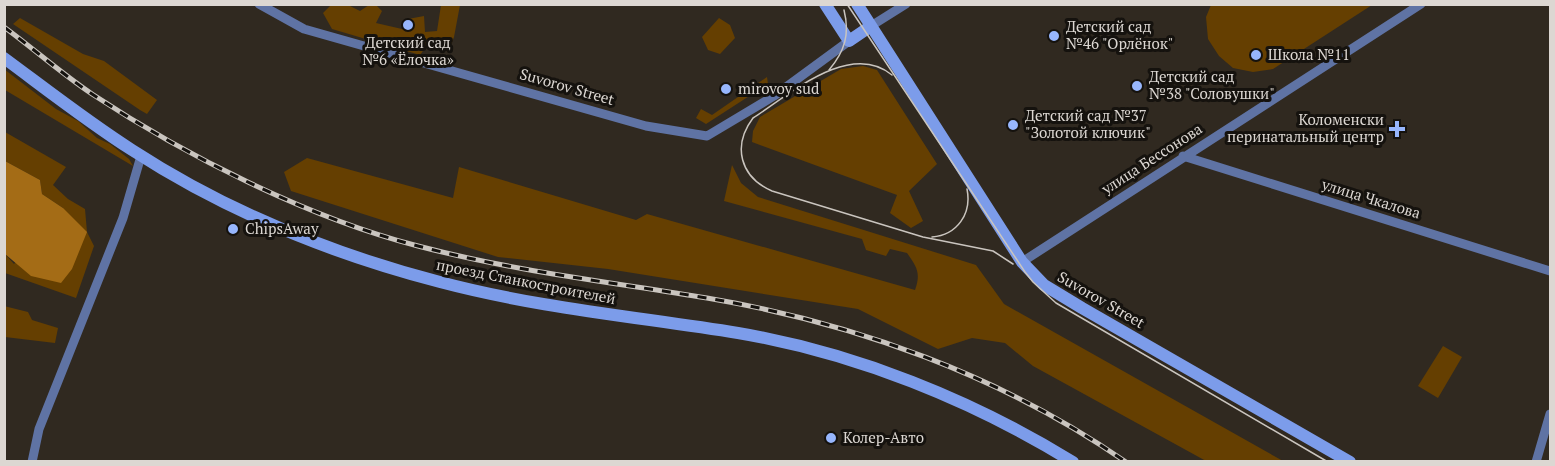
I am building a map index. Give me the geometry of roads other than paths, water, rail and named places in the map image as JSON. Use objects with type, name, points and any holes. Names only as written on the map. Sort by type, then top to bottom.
[{"type":"main road","points":[[825,4],[849,41],[872,26]]},
{"type":"main road","name":"Suvorov Street","points":[[857,4],[1023,262],[1044,285],[1350,462]]},
{"type":"main road","name":"проезд Станкостроителей","points":[[4,58],[94,125],[141,156],[249,214],[351,255],[441,283],[506,297],[739,333],[837,356],[965,404],[1073,462]]},
{"type":"street","name":"Suvorov Street","points":[[259,4],[304,29],[646,126],[708,136],[774,96],[849,41]]},
{"type":"street","points":[[872,26],[906,4]]},
{"type":"street","name":"улица Бессонова","points":[[1023,262],[1183,156],[1421,4]]},
{"type":"street","points":[[32,462],[39,429],[123,218],[141,156]]},
{"type":"street","name":"улица Чкалова","points":[[1183,156],[1551,271]]},
{"type":"street","points":[[1536,462],[1551,414]]},
{"type":"tram line","points":[[847,4],[1033,282],[1056,303],[1328,462]]},
{"type":"tram line","points":[[829,70],[845,42],[844,10]]},
{"type":"tram line","points":[[892,75],[875,66],[858,64],[839,67],[802,85],[753,118],[746,129],[741,150],[746,169],[761,185],[772,191],[923,237],[993,251],[1013,264]]},
{"type":"tram line","points":[[932,237],[949,232],[961,222],[967,207],[967,189]]},
{"type":"railway","points":[[4,27],[81,86],[167,140],[249,183],[334,219],[377,234],[454,255],[707,298],[817,322],[872,338],[978,379],[1078,431],[1126,462]]},
{"type":"place","name":"Детский сад №6 «Ёлочка»","points":[[408,25]]},
{"type":"place","name":"Детский сад №46 \"Орлёнок\"","points":[[1054,36]]},
{"type":"place","name":"Школа №11","points":[[1256,55]]},
{"type":"place","name":"Детский сад №38 \"Соловушки\"","points":[[1137,86]]},
{"type":"place","name":"mirovoy sud","points":[[726,89]]},
{"type":"place","name":"Детский сад №37 \"Золотой ключик\"","points":[[1013,125]]},
{"type":"place","name":"Коломенски перинатальный центр","points":[[1397,129]]},
{"type":"place","name":"ChipsAway","points":[[233,229]]},
{"type":"place","name":"Колер-Авто","points":[[831,438]]}]
